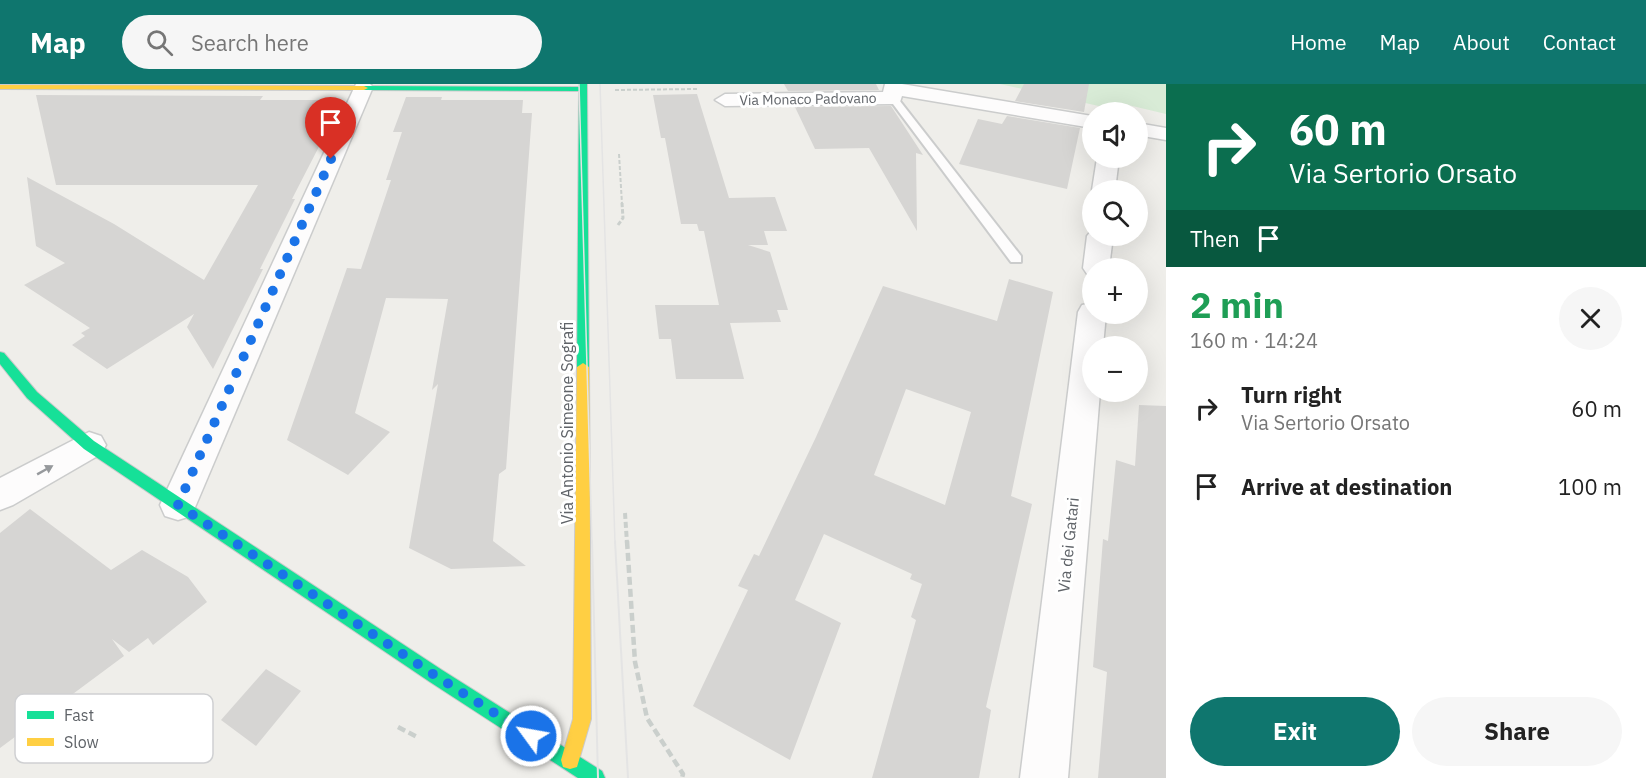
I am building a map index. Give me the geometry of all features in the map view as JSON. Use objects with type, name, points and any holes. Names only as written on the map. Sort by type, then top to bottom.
[{"type":"street","points":[[0,87],[583,86]]},
{"type":"street","name":"Via Antonio Simeone Sografi","points":[[570,760],[582,720],[583,86]]},
{"type":"street","points":[[178,505],[363,87]]},
{"type":"street","name":"Via Monaco Padovano","points":[[725,100],[893,98],[892,88],[1082,120]]},
{"type":"street","points":[[1148,131],[1166,134]]},
{"type":"street","name":"Via dei Gatari","points":[[1044,778],[1091,324]]},
{"type":"street","points":[[0,356],[32,394],[89,445],[436,676],[596,778]]},
{"type":"street","points":[[0,495],[89,445]]},
{"type":"lane","points":[[893,98],[1016,259]]},
{"type":"path","points":[[614,90],[719,89],[725,100]]},
{"type":"path","points":[[625,511],[635,662],[642,696],[647,718],[683,774],[682,778]]},
{"type":"path","points":[[398,727],[419,738]]},
{"type":"green space","points":[[1000,84],[1166,84],[1166,114],[1148,110],[1148,102],[1082,102]]},
{"type":"building","points":[[784,84],[876,84],[879,90],[788,91]]},
{"type":"building","points":[[1024,84],[1089,84],[1086,102],[1082,102],[1082,112],[1015,101]]},
{"type":"building","points":[[697,94],[729,198],[775,197],[787,231],[764,231],[768,245],[748,245],[770,252],[788,310],[777,310],[781,322],[730,323],[744,379],[676,379],[671,339],[659,339],[655,305],[719,305],[704,231],[699,231],[697,224],[681,224],[665,138],[661,138],[653,95]]},
{"type":"building","points":[[36,95],[263,96],[260,100],[343,100],[292,199],[295,199],[260,269],[263,269],[213,369],[187,327],[194,314],[107,369],[72,345],[85,336],[81,333],[90,328],[24,285],[65,263],[36,246],[27,177],[114,224],[204,280],[258,185],[56,185]]},
{"type":"building","points":[[406,97],[442,97],[441,100],[523,100],[522,113],[532,113],[506,469],[499,474],[493,541],[526,566],[451,569],[409,548],[438,384],[432,390],[448,299],[386,298],[355,413],[390,432],[348,475],[287,440],[347,268],[361,269],[391,180],[386,180],[402,132],[393,132]]},
{"type":"building","points":[[891,106],[923,155],[916,153],[917,231],[869,148],[815,149],[795,107]]},
{"type":"building","points":[[1007,116],[1080,128],[1067,189],[959,164],[978,119],[1002,124]]},
{"type":"building","points":[[1009,279],[1053,292],[1011,496],[1032,504],[986,707],[991,710],[979,778],[872,778],[916,620],[911,617],[922,584],[910,579],[912,574],[824,534],[795,600],[841,623],[790,760],[693,706],[748,590],[738,586],[754,554],[759,556],[816,437],[883,286],[997,321]],"holes":[[[906,389],[971,412],[945,505],[874,475]]]},
{"type":"building","points":[[1139,405],[1166,406],[1166,778],[1098,778],[1107,672],[1093,667],[1103,539],[1108,541],[1116,460],[1135,466]]},
{"type":"building","points":[[30,509],[111,570],[142,550],[188,577],[207,602],[153,645],[148,638],[129,652],[112,639],[124,656],[73,694],[15,694],[15,737],[0,748],[0,533]]},
{"type":"building","points":[[266,669],[301,691],[256,746],[221,720]]},
{"type":"tram line","points":[[579,84],[592,543]]},
{"type":"tram line","points":[[600,84],[615,543]]},
{"type":"tram line","points":[[592,541],[598,778]]},
{"type":"tram line","points":[[615,541],[628,778]]},
{"type":"traffic: fast","points":[[583,84],[583,367]]},
{"type":"traffic: fast","points":[[364,88],[583,89]]},
{"type":"traffic: fast","points":[[0,356],[32,395],[89,445],[436,676],[595,778]]},
{"type":"traffic: slow","points":[[0,87],[364,88]]},
{"type":"traffic: slow","points":[[570,760],[582,719],[583,367]]},
{"type":"route","points":[[331,159],[178,505],[436,676],[531,736]]}]
